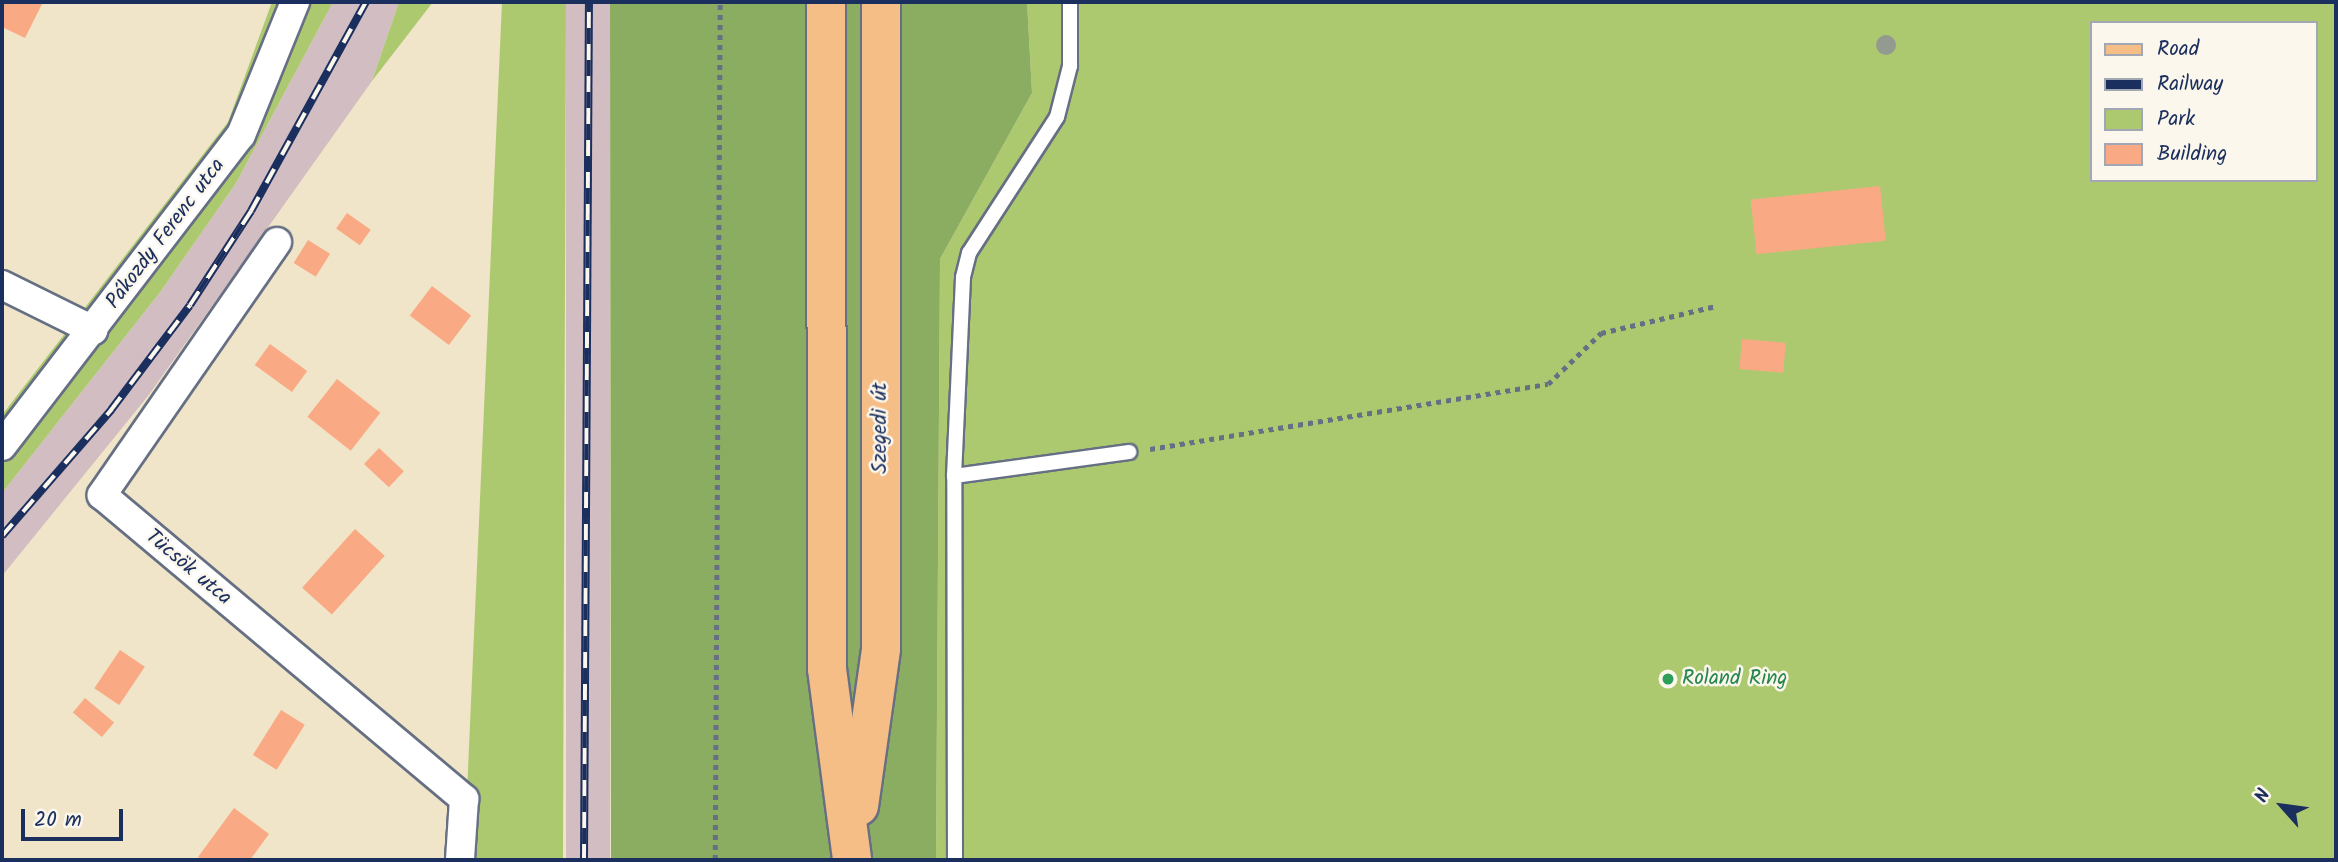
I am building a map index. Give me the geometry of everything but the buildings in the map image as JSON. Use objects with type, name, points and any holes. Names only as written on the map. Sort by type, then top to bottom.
[{"type":"main road","name":"Szegedi út","points":[[825,2],[827,669],[852,857]]},
{"type":"main road","name":"Szegedi út","points":[[852,857],[881,649],[881,2]]},
{"type":"street","name":"Pákozdy Ferenc utca","points":[[2,446],[241,135],[295,2]]},
{"type":"street","name":"Tücsök utca","points":[[277,242],[102,495],[464,799],[460,860]]},
{"type":"street","points":[[2,285],[93,330]]},
{"type":"lane","points":[[955,860],[954,475],[962,277],[969,253],[1058,117],[1070,66],[1070,2]]},
{"type":"lane","points":[[954,475],[1129,453]]},
{"type":"path","points":[[715,860],[720,2]]},
{"type":"path","points":[[1129,453],[1548,384],[1601,333],[1716,306]]},
{"type":"shaded area","points":[[333,2],[399,2],[372,81],[148,396],[2,576],[2,493],[161,291],[236,183]]},
{"type":"shaded area","points":[[566,2],[610,2],[610,860],[566,860]]},
{"type":"green space","points":[[272,2],[333,2],[236,183],[161,291],[2,493],[2,415],[228,122]]},
{"type":"green space","points":[[399,2],[433,2],[372,81]]},
{"type":"green space","points":[[502,2],[566,2],[563,860],[464,860]]},
{"type":"green space","points":[[610,2],[1027,2],[1032,93],[940,259],[936,860],[611,860]]},
{"type":"green space","points":[[1027,2],[2336,2],[2336,860],[936,860],[940,259],[1032,93]]},
{"type":"railway","points":[[2,536],[111,410],[190,305],[251,211],[366,2]]},
{"type":"railway","points":[[584,860],[589,2]]},
{"type":"place","name":"Roland Ring","points":[[1668,679]]}]
